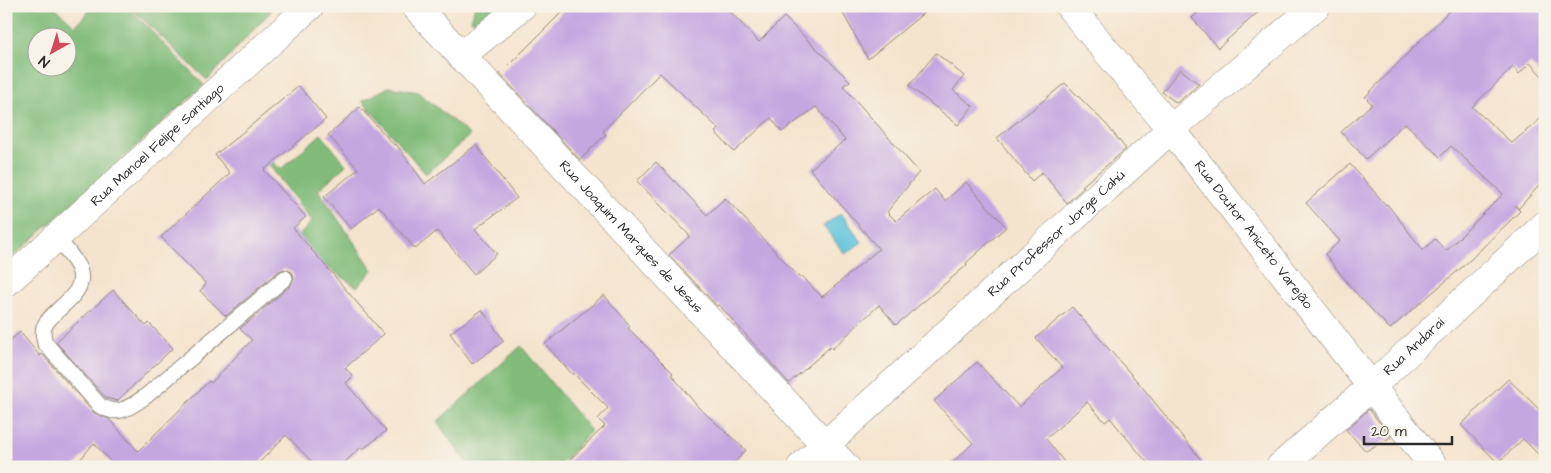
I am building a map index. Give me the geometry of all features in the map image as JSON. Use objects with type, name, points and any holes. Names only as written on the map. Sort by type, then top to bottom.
[{"type":"street","name":"Rua Manoel Felipe Santiago","points":[[6,283],[310,6]]},
{"type":"street","name":"Rua Joaquim Marques de Jesus","points":[[415,6],[846,467]]},
{"type":"street","points":[[461,56],[522,6]]},
{"type":"street","name":"Rua Doutor Aniceto Varejão","points":[[1069,6],[1171,129],[1434,467]]},
{"type":"street","name":"Rua Professor Jorge Cahú","points":[[801,467],[1171,129],[1316,6]]},
{"type":"street","name":"Rua Andaraí","points":[[1280,467],[1372,386],[1545,225]]},
{"type":"lane","points":[[57,236],[78,268],[81,278],[71,298],[45,326],[43,333],[45,343],[100,406],[109,411],[118,412],[129,408],[146,396],[285,278]]},
{"type":"green space","points":[[6,6],[53,6],[75,26],[94,6],[127,6],[204,85],[6,263]]},
{"type":"green space","points":[[129,6],[267,6],[271,11],[207,80]]},
{"type":"green space","points":[[475,6],[508,6],[486,20],[471,21]]},
{"type":"green space","points":[[389,87],[418,92],[470,135],[426,174],[362,101]]},
{"type":"green space","points":[[321,134],[346,165],[318,190],[373,270],[357,287],[302,250],[299,236],[312,221],[257,149],[281,169]]},
{"type":"green space","points":[[521,346],[591,431],[558,467],[470,467],[437,422]]},
{"type":"water","points":[[841,213],[862,242],[845,254],[823,226]]},
{"type":"building","points":[[568,6],[725,6],[759,42],[784,17],[850,81],[843,86],[919,172],[887,212],[896,221],[935,189],[945,201],[966,182],[1006,227],[966,263],[967,265],[896,325],[879,305],[832,349],[830,347],[789,383],[719,305],[717,306],[669,255],[690,236],[637,181],[656,162],[707,215],[725,198],[800,278],[802,276],[822,297],[879,249],[810,169],[845,140],[816,107],[782,132],[771,118],[734,152],[715,132],[719,129],[660,73],[603,131],[606,134],[580,160],[500,74]]},
{"type":"building","points":[[839,6],[932,6],[868,59]]},
{"type":"building","points":[[1205,6],[1265,6],[1218,48],[1192,18]]},
{"type":"building","points":[[1454,6],[1545,6],[1545,79],[1530,63],[1519,74],[1513,67],[1472,107],[1512,143],[1545,115],[1545,179],[1518,209],[1520,211],[1468,262],[1390,329],[1353,290],[1325,254],[1340,241],[1306,203],[1350,164],[1387,204],[1423,250],[1435,239],[1446,251],[1503,194],[1451,146],[1440,157],[1405,123],[1366,159],[1341,132],[1372,104],[1365,97]]},
{"type":"building","points":[[936,53],[964,76],[953,90],[973,106],[958,125],[909,86]]},
{"type":"building","points":[[1180,69],[1199,84],[1177,103],[1162,92]]},
{"type":"building","points":[[1065,83],[1106,124],[1126,149],[1082,186],[1084,187],[1067,203],[1042,172],[1032,181],[997,138]]},
{"type":"building","points":[[299,86],[326,119],[264,170],[306,217],[293,228],[384,334],[345,368],[353,376],[346,383],[386,431],[363,449],[361,447],[340,467],[317,467],[286,435],[255,467],[115,467],[94,443],[74,467],[6,467],[6,344],[20,332],[93,412],[109,419],[138,451],[209,381],[211,383],[252,340],[240,329],[291,285],[294,277],[292,272],[284,269],[279,271],[226,316],[200,291],[206,284],[161,237],[230,173],[215,155]]},
{"type":"building","points":[[360,107],[394,145],[396,144],[425,184],[476,145],[517,198],[475,229],[497,254],[474,274],[437,231],[415,249],[379,206],[351,229],[324,197],[358,169],[328,135]]},
{"type":"building","points":[[113,290],[146,326],[149,323],[173,348],[117,401],[106,398],[56,342]]},
{"type":"building","points":[[604,295],[630,326],[628,328],[673,373],[671,374],[698,407],[746,450],[730,467],[562,467],[605,426],[598,419],[608,408],[572,374],[545,344]]},
{"type":"building","points":[[1072,307],[1143,388],[1207,467],[1151,467],[1110,418],[1105,422],[1087,402],[1046,439],[1068,467],[948,467],[973,443],[934,401],[977,362],[1019,407],[1062,368],[1036,338]]},
{"type":"building","points":[[482,310],[504,341],[472,364],[450,333]]},
{"type":"building","points":[[1508,379],[1545,415],[1545,461],[1523,439],[1498,463],[1461,425]]},
{"type":"building","points":[[1369,409],[1391,437],[1366,451],[1346,430]]}]
